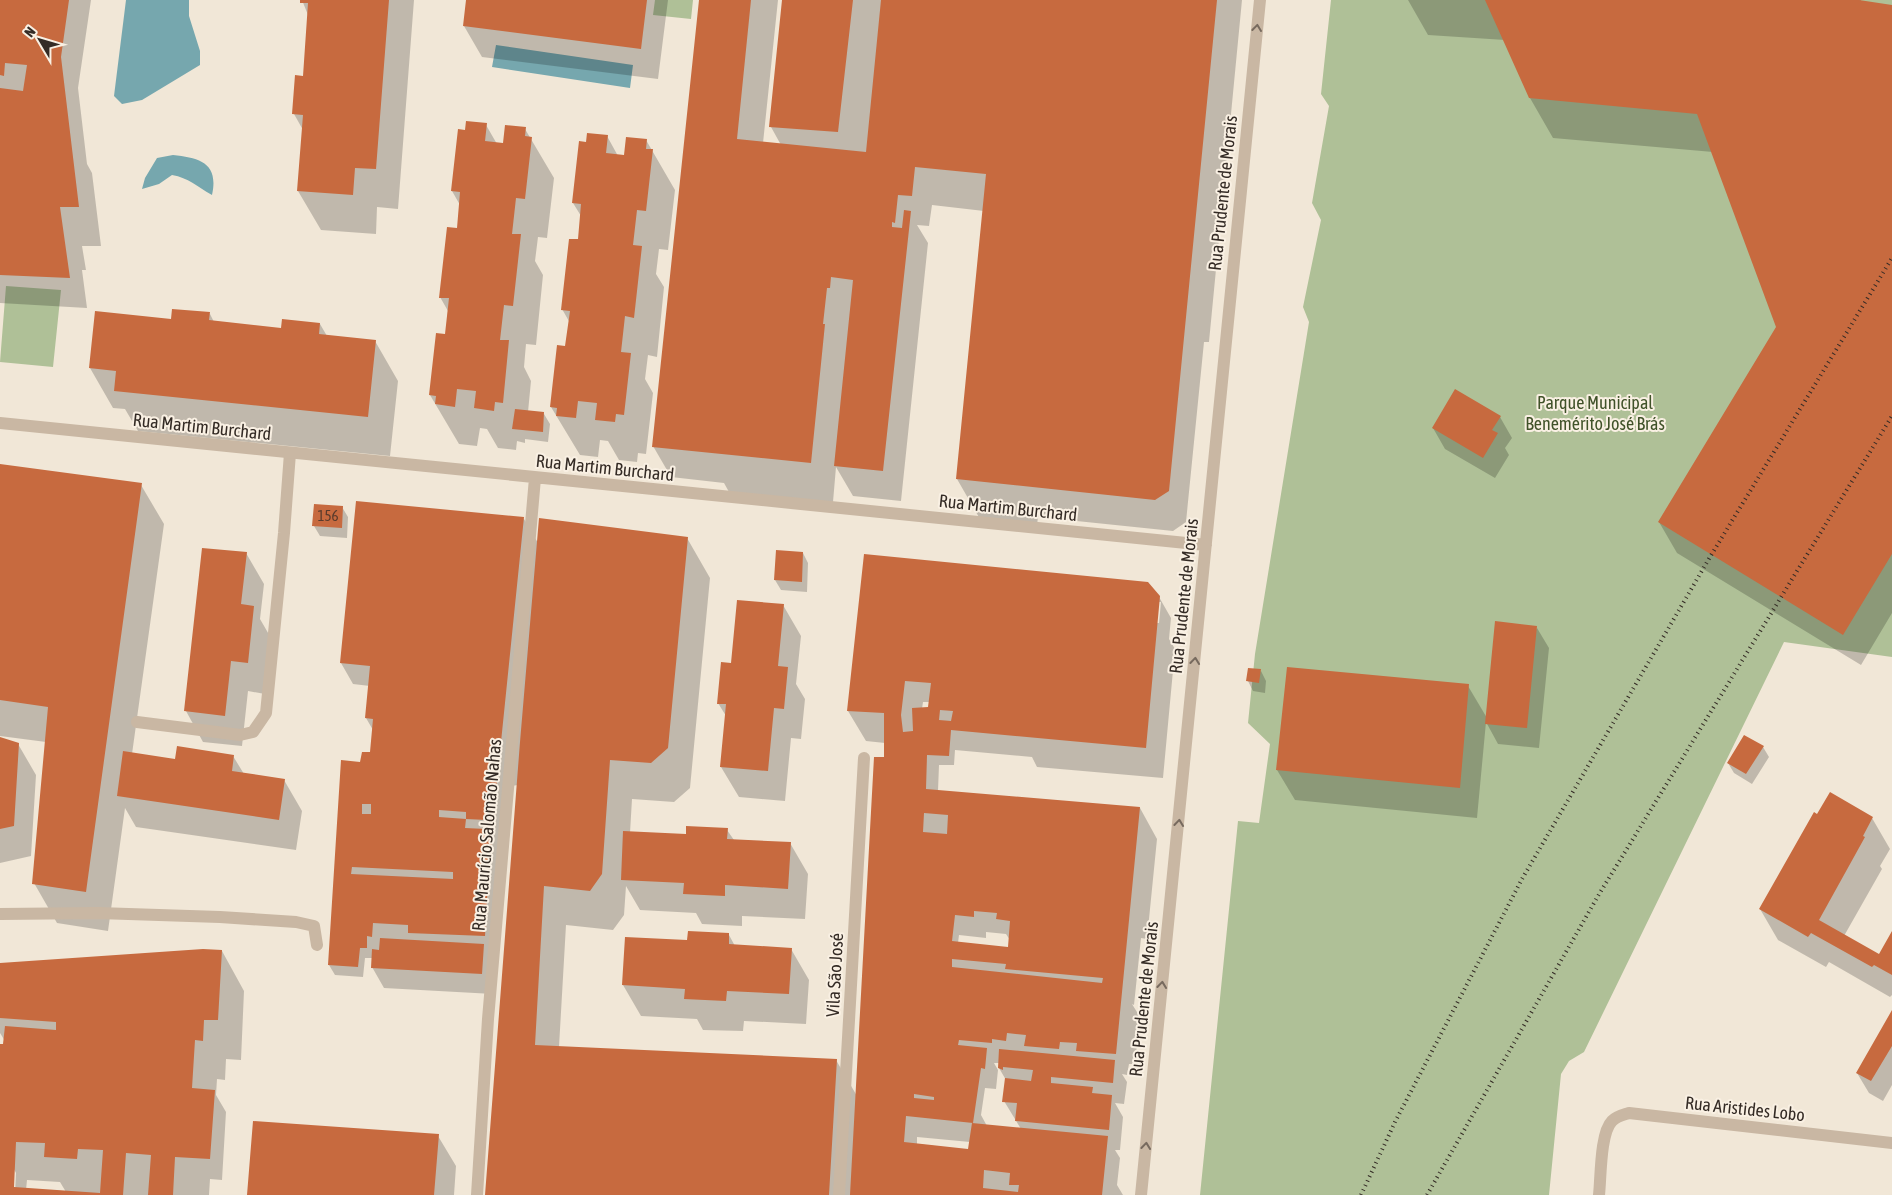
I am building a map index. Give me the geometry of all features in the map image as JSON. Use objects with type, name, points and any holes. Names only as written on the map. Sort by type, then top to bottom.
[{"type":"street","name":"Rua Prudente de Morais","points":[[1142,1195],[1260,1]]},
{"type":"street","name":"Rua Martim Burchard","points":[[0,423],[1206,545]]},
{"type":"street","points":[[137,722],[240,735],[253,732],[266,714],[290,453]]},
{"type":"street","name":"Rua Maurício Salomão Nahas","points":[[477,1195],[488,1019],[536,478]]},
{"type":"street","name":"Vila São José","points":[[839,1195],[864,758]]},
{"type":"street","points":[[0,914],[107,913],[296,922],[314,926],[317,945]]},
{"type":"street","name":"Rua Aristides Lobo","points":[[1599,1195],[1605,1135],[1610,1122],[1619,1116],[1629,1114],[1892,1143]]},
{"type":"green space","points":[[655,0],[693,0],[691,19],[653,15]]},
{"type":"green space","name":"Parque Municipal Benemérito José Brás","points":[[1331,0],[1892,0],[1892,657],[1784,642],[1584,1052],[1569,1061],[1561,1074],[1549,1195],[1200,1195],[1238,821],[1259,823],[1270,744],[1248,723],[1255,654],[1309,322],[1303,307],[1321,220],[1312,203],[1329,106],[1321,94]]},
{"type":"green space","points":[[6,286],[61,290],[53,367],[0,362]]},
{"type":"water","points":[[126,0],[189,0],[189,16],[200,51],[200,65],[142,100],[122,104],[114,96]]},
{"type":"water","points":[[496,45],[633,65],[630,88],[492,67]]},
{"type":"water","points":[[173,155],[199,161],[210,169],[213,176],[212,195],[188,180],[172,175],[159,184],[142,189],[145,178],[157,158]]},
{"type":"building","points":[[0,0],[69,0],[61,57],[79,207],[60,207],[70,278],[0,275],[0,88],[23,91],[27,65],[5,63],[4,76],[0,75]]},
{"type":"building","points":[[300,0],[389,0],[376,169],[355,168],[353,195],[297,191],[303,115],[292,114],[295,75],[303,76],[308,3],[300,3]]},
{"type":"building","points":[[466,0],[647,0],[641,49],[463,26]]},
{"type":"building","points":[[699,0],[751,0],[737,139],[866,152],[881,0],[1217,0],[1169,491],[1155,500],[956,479],[986,174],[915,167],[912,196],[898,195],[895,223],[892,222],[892,227],[902,228],[904,210],[911,211],[883,471],[834,466],[853,280],[831,277],[830,288],[827,288],[823,324],[825,324],[811,463],[652,447]]},
{"type":"building","points":[[782,0],[853,0],[838,132],[769,127]]},
{"type":"building","points":[[1485,0],[1859,0],[1892,5],[1892,554],[1843,635],[1658,522],[1776,327],[1697,114],[1529,98]]},
{"type":"building","points":[[466,121],[487,123],[485,141],[503,143],[505,125],[526,127],[525,136],[532,137],[525,199],[516,198],[512,234],[521,234],[513,306],[504,305],[500,340],[509,340],[503,403],[495,402],[494,411],[474,408],[476,391],[457,389],[455,407],[435,404],[436,396],[429,395],[436,333],[445,334],[449,298],[439,298],[447,227],[457,228],[460,192],[451,191],[458,129],[465,130]]},
{"type":"building","points":[[587,133],[608,135],[606,153],[624,155],[626,137],[647,139],[646,149],[653,149],[646,211],[637,210],[633,245],[642,246],[634,318],[625,316],[621,352],[631,353],[624,415],[616,414],[615,422],[595,420],[597,403],[578,401],[576,418],[556,416],[557,408],[550,407],[557,345],[565,346],[570,311],[561,310],[569,239],[578,239],[581,204],[572,203],[579,141],[586,142]]},
{"type":"building","points":[[172,309],[210,312],[209,320],[281,328],[282,319],[320,323],[319,334],[376,340],[368,417],[114,391],[116,371],[89,368],[95,311],[171,319]]},
{"type":"building","points":[[1455,389],[1501,416],[1492,430],[1498,433],[1483,458],[1432,428]]},
{"type":"building","points":[[515,409],[544,412],[543,432],[512,429]]},
{"type":"building","points":[[0,464],[142,483],[86,892],[32,884],[48,707],[0,700]]},
{"type":"building","points":[[356,501],[524,517],[489,875],[478,875],[478,880],[488,881],[485,936],[408,933],[408,925],[373,923],[372,937],[367,936],[367,948],[360,948],[358,967],[328,965],[341,760],[360,762],[362,752],[370,752],[373,719],[365,718],[370,666],[340,663]],"holes":[[[362,804],[371,804],[371,814],[362,814]],[[439,810],[466,812],[466,819],[439,817]],[[466,819],[487,820],[486,829],[465,828]],[[352,867],[453,872],[453,879],[351,874]]]},
{"type":"building","points":[[314,504],[343,506],[342,528],[312,526]]},
{"type":"building","points":[[539,518],[688,537],[668,748],[651,763],[610,760],[602,874],[590,891],[544,886],[535,1045],[837,1059],[829,1195],[485,1195]]},
{"type":"building","points":[[202,548],[247,552],[241,604],[254,606],[248,663],[231,661],[225,716],[184,711]]},
{"type":"building","points":[[776,550],[803,552],[802,582],[774,580]]},
{"type":"building","points":[[864,554],[1148,582],[1160,596],[1146,748],[951,730],[949,756],[927,755],[926,789],[1140,807],[1116,1054],[1076,1051],[1077,1043],[1060,1042],[1059,1049],[1024,1046],[1026,1035],[1007,1033],[1006,1041],[992,1039],[992,1043],[959,1040],[958,1045],[987,1048],[985,1069],[981,1068],[973,1123],[906,1116],[904,1142],[968,1149],[972,1123],[1108,1136],[1102,1195],[850,1195],[874,757],[884,757],[884,713],[847,711]],"holes":[[[905,681],[931,683],[928,707],[912,708],[913,731],[903,732],[901,715]],[[940,710],[953,711],[951,721],[939,720]],[[924,813],[948,815],[947,834],[923,832]],[[974,911],[997,913],[996,919],[1010,921],[1008,947],[952,941],[955,915],[974,917]],[[952,959],[1006,964],[1005,969],[1103,978],[1102,983],[952,967]],[[914,1094],[934,1097],[934,1100],[914,1098]],[[984,1170],[1010,1173],[1009,1185],[1019,1185],[1018,1192],[983,1188]]]},
{"type":"building","points":[[737,600],[784,604],[778,666],[788,667],[784,709],[774,708],[768,771],[720,767],[726,704],[717,704],[721,662],[731,663]]},
{"type":"building","points":[[1495,621],[1537,626],[1527,728],[1485,724]]},
{"type":"building","points":[[1287,667],[1469,684],[1460,788],[1276,770]]},
{"type":"building","points":[[1248,668],[1261,669],[1259,683],[1246,681]]},
{"type":"building","points":[[1744,735],[1764,746],[1746,774],[1727,763]]},
{"type":"building","points":[[0,737],[19,743],[14,826],[0,829]]},
{"type":"building","points":[[177,746],[234,755],[232,771],[285,779],[279,820],[117,796],[123,751],[175,759]]},
{"type":"building","points":[[1830,792],[1873,817],[1863,836],[1865,837],[1819,920],[1879,954],[1892,931],[1892,975],[1874,965],[1872,967],[1811,933],[1808,937],[1759,909],[1814,812],[1817,814]]},
{"type":"building","points":[[686,826],[728,828],[727,839],[791,842],[788,889],[725,885],[725,896],[683,894],[684,883],[621,880],[623,831],[686,834]]},
{"type":"building","points":[[688,931],[729,933],[729,944],[792,948],[789,994],[727,991],[726,1001],[684,999],[685,989],[622,985],[625,937],[687,940]]},
{"type":"building","points":[[380,938],[484,944],[482,974],[371,968],[372,949],[379,950]]},
{"type":"building","points":[[203,949],[222,950],[218,1020],[204,1020],[203,1041],[195,1040],[192,1088],[215,1090],[210,1159],[175,1157],[173,1195],[148,1195],[151,1155],[126,1153],[123,1195],[0,1195],[0,1044],[3,1044],[5,1026],[56,1030],[56,1022],[0,1018],[0,963]],"holes":[[[16,1142],[45,1143],[44,1157],[77,1159],[78,1149],[103,1150],[100,1193],[14,1187]]]},
{"type":"building","points":[[1892,1010],[1892,1046],[1871,1081],[1856,1073]]},
{"type":"building","points":[[999,1049],[1115,1060],[1113,1083],[1051,1077],[1051,1083],[1093,1087],[1092,1093],[1112,1095],[1109,1130],[1015,1121],[1017,1103],[1002,1102],[1005,1078],[1031,1081],[1033,1070],[1003,1067],[1003,1070],[998,1068]]},
{"type":"building","points":[[253,1121],[439,1134],[434,1195],[247,1195]]},
{"type":"railway","points":[[1361,1195],[1395,1122],[1522,879],[1710,557],[1892,258]]},
{"type":"railway","points":[[1427,1195],[1598,896],[1892,416]]}]
